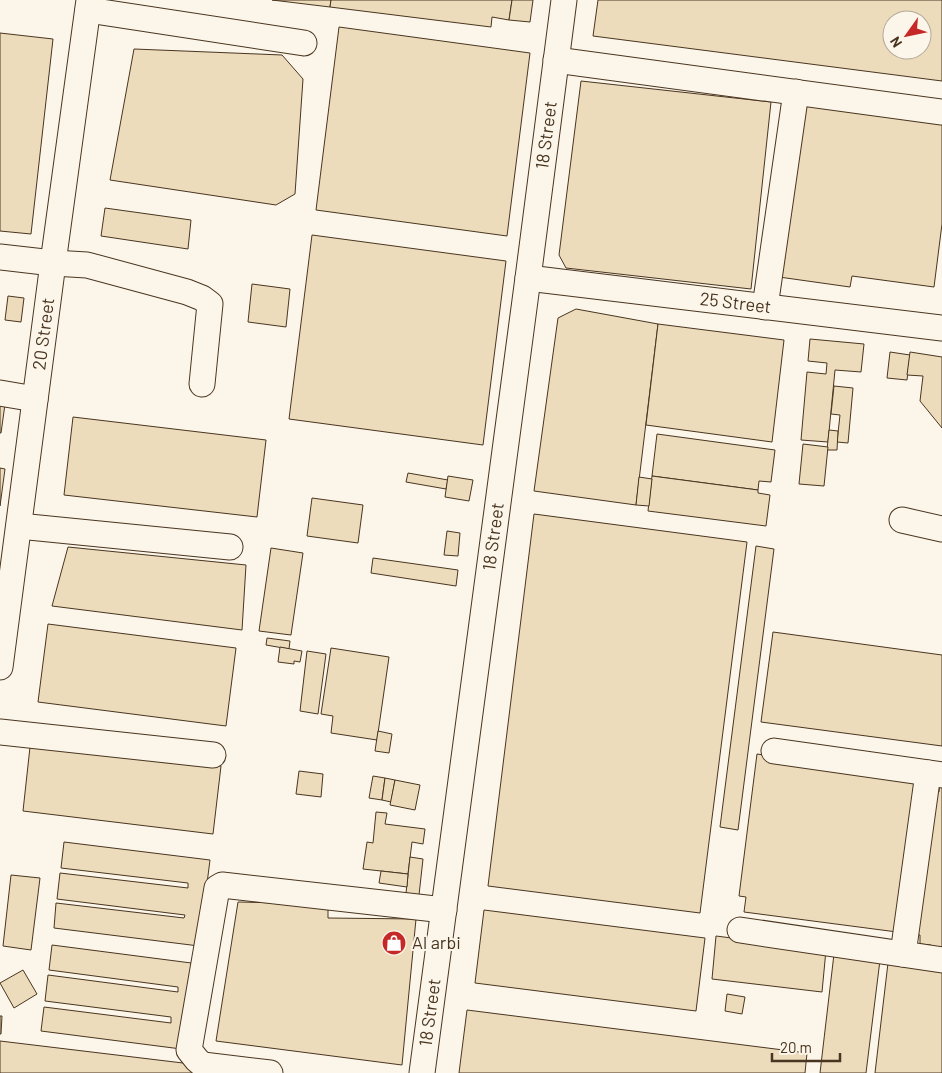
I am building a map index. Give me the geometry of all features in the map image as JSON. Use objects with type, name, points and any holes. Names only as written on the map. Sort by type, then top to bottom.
[{"type":"street","name":"18 Street","points":[[422,1073],[564,0]]},
{"type":"street","points":[[89,5],[304,43]]},
{"type":"street","name":"20 Street","points":[[0,667],[89,5]]},
{"type":"street","points":[[556,60],[942,112]]},
{"type":"street","points":[[765,307],[796,92]]},
{"type":"street","points":[[0,257],[53,264],[86,265],[202,298],[210,304],[202,384]]},
{"type":"street","name":"25 Street","points":[[528,278],[942,328]]},
{"type":"street","points":[[0,393],[35,399]]},
{"type":"street","points":[[902,520],[942,529]]},
{"type":"street","points":[[19,526],[230,547]]},
{"type":"street","points":[[0,732],[213,755]]},
{"type":"street","points":[[774,751],[935,774],[903,954]]},
{"type":"street","points":[[270,1073],[204,1065],[196,1060],[189,1050],[216,888],[222,885],[444,910]]},
{"type":"street","points":[[740,930],[942,960]]},
{"type":"building","points":[[272,0],[331,0],[330,7]]},
{"type":"building","points":[[331,0],[512,0],[509,20],[492,17],[491,27],[330,7]]},
{"type":"building","points":[[512,0],[533,0],[530,22],[509,20]]},
{"type":"building","points":[[598,0],[942,0],[942,81],[593,36]]},
{"type":"building","points":[[339,27],[530,53],[507,236],[316,210]]},
{"type":"building","points":[[0,33],[53,39],[31,234],[0,231]]},
{"type":"building","points":[[134,49],[282,55],[303,79],[295,194],[276,205],[110,180]]},
{"type":"building","points":[[581,81],[771,102],[751,289],[566,268],[559,255]]},
{"type":"building","points":[[803,102],[942,122],[942,224],[934,287],[852,276],[850,287],[779,277]]},
{"type":"building","points":[[105,208],[191,220],[188,249],[101,236]]},
{"type":"building","points":[[312,235],[506,261],[483,445],[289,419]]},
{"type":"building","points":[[252,284],[290,289],[286,327],[248,322]]},
{"type":"building","points":[[8,296],[24,298],[21,322],[5,320]]},
{"type":"building","points":[[576,309],[658,324],[636,505],[534,491],[558,318]]},
{"type":"building","points":[[658,324],[784,340],[772,442],[646,425]]},
{"type":"building","points":[[810,339],[864,344],[861,372],[835,370],[828,442],[801,440],[807,372],[826,374],[827,363],[808,361]]},
{"type":"building","points":[[890,352],[910,355],[907,380],[887,378]]},
{"type":"building","points":[[910,352],[942,357],[942,428],[920,401],[923,376],[907,375]]},
{"type":"building","points":[[834,386],[853,388],[848,443],[837,442],[840,415],[831,414]]},
{"type":"building","points":[[0,396],[6,397],[1,433],[0,433]]},
{"type":"building","points":[[73,417],[266,440],[257,517],[64,495]]},
{"type":"building","points":[[829,430],[838,431],[837,450],[827,450]]},
{"type":"building","points":[[657,434],[775,450],[771,482],[759,481],[758,490],[652,476]]},
{"type":"building","points":[[803,444],[828,447],[824,486],[799,484]]},
{"type":"building","points":[[0,468],[5,469],[0,506]]},
{"type":"building","points":[[408,473],[448,480],[446,489],[406,482]]},
{"type":"building","points":[[448,476],[473,480],[469,501],[445,497]]},
{"type":"building","points":[[652,476],[758,490],[758,493],[770,495],[766,526],[648,511]]},
{"type":"building","points":[[639,477],[652,479],[649,506],[636,505]]},
{"type":"building","points":[[312,498],[363,505],[358,543],[307,536]]},
{"type":"building","points":[[534,514],[747,542],[700,913],[488,886]]},
{"type":"building","points":[[447,531],[460,533],[458,556],[444,555]]},
{"type":"building","points":[[756,546],[774,549],[738,830],[720,827]]},
{"type":"building","points":[[68,547],[246,565],[242,630],[52,606]]},
{"type":"building","points":[[271,548],[303,553],[291,635],[259,631]]},
{"type":"building","points":[[373,558],[458,570],[456,586],[371,573]]},
{"type":"building","points":[[48,624],[236,648],[226,726],[38,702]]},
{"type":"building","points":[[773,632],[942,655],[942,746],[761,722]]},
{"type":"building","points":[[267,638],[290,641],[289,649],[266,645]]},
{"type":"building","points":[[280,647],[302,651],[300,662],[294,661],[294,664],[278,662]]},
{"type":"building","points":[[331,648],[389,657],[377,740],[331,733],[333,716],[321,714]]},
{"type":"building","points":[[307,651],[326,654],[318,714],[300,711]]},
{"type":"building","points":[[378,731],[392,734],[389,753],[375,751]]},
{"type":"building","points":[[30,747],[221,766],[213,834],[23,811]]},
{"type":"building","points":[[757,754],[917,776],[897,932],[744,912],[746,897],[739,896]]},
{"type":"building","points":[[299,771],[323,774],[321,797],[296,794]]},
{"type":"building","points":[[373,776],[385,778],[382,800],[369,798]]},
{"type":"building","points":[[940,776],[942,776],[942,951],[931,949],[931,945],[920,944],[920,935],[915,934],[930,792],[939,792]]},
{"type":"building","points":[[385,778],[395,780],[391,802],[382,800]]},
{"type":"building","points":[[395,780],[420,785],[415,810],[390,805]]},
{"type":"building","points":[[376,812],[387,813],[385,824],[425,829],[423,844],[412,842],[408,874],[363,869],[367,842],[373,843]]},
{"type":"building","points":[[64,842],[210,860],[199,946],[54,928],[56,903],[184,918],[185,915],[57,899],[60,873],[188,888],[188,883],[61,868]]},
{"type":"building","points":[[410,857],[423,859],[419,895],[406,893]]},
{"type":"building","points":[[381,871],[408,874],[407,887],[379,883]]},
{"type":"building","points":[[11,875],[40,878],[31,950],[3,946]]},
{"type":"building","points":[[238,902],[328,904],[328,918],[416,919],[402,1065],[216,1041]]},
{"type":"building","points":[[484,910],[705,938],[696,1011],[475,983]]},
{"type":"building","points":[[716,936],[826,950],[822,992],[712,979]]},
{"type":"building","points":[[52,945],[199,964],[189,1050],[41,1031],[44,1007],[171,1023],[171,1017],[45,1001],[48,975],[178,992],[178,987],[49,970]]},
{"type":"building","points":[[834,954],[880,960],[866,1073],[820,1073]]},
{"type":"building","points":[[888,963],[942,970],[942,1073],[875,1073]]},
{"type":"building","points":[[23,970],[37,994],[14,1008],[0,983]]},
{"type":"building","points":[[727,994],[745,997],[742,1014],[725,1011]]},
{"type":"building","points":[[467,1010],[807,1053],[805,1073],[459,1073]]},
{"type":"building","points":[[0,1016],[2,1016],[1,1034],[0,1034]]},
{"type":"building","points":[[0,1041],[266,1073],[0,1073]]},
{"type":"place","name":"Al arbi","points":[[394,943]]}]
